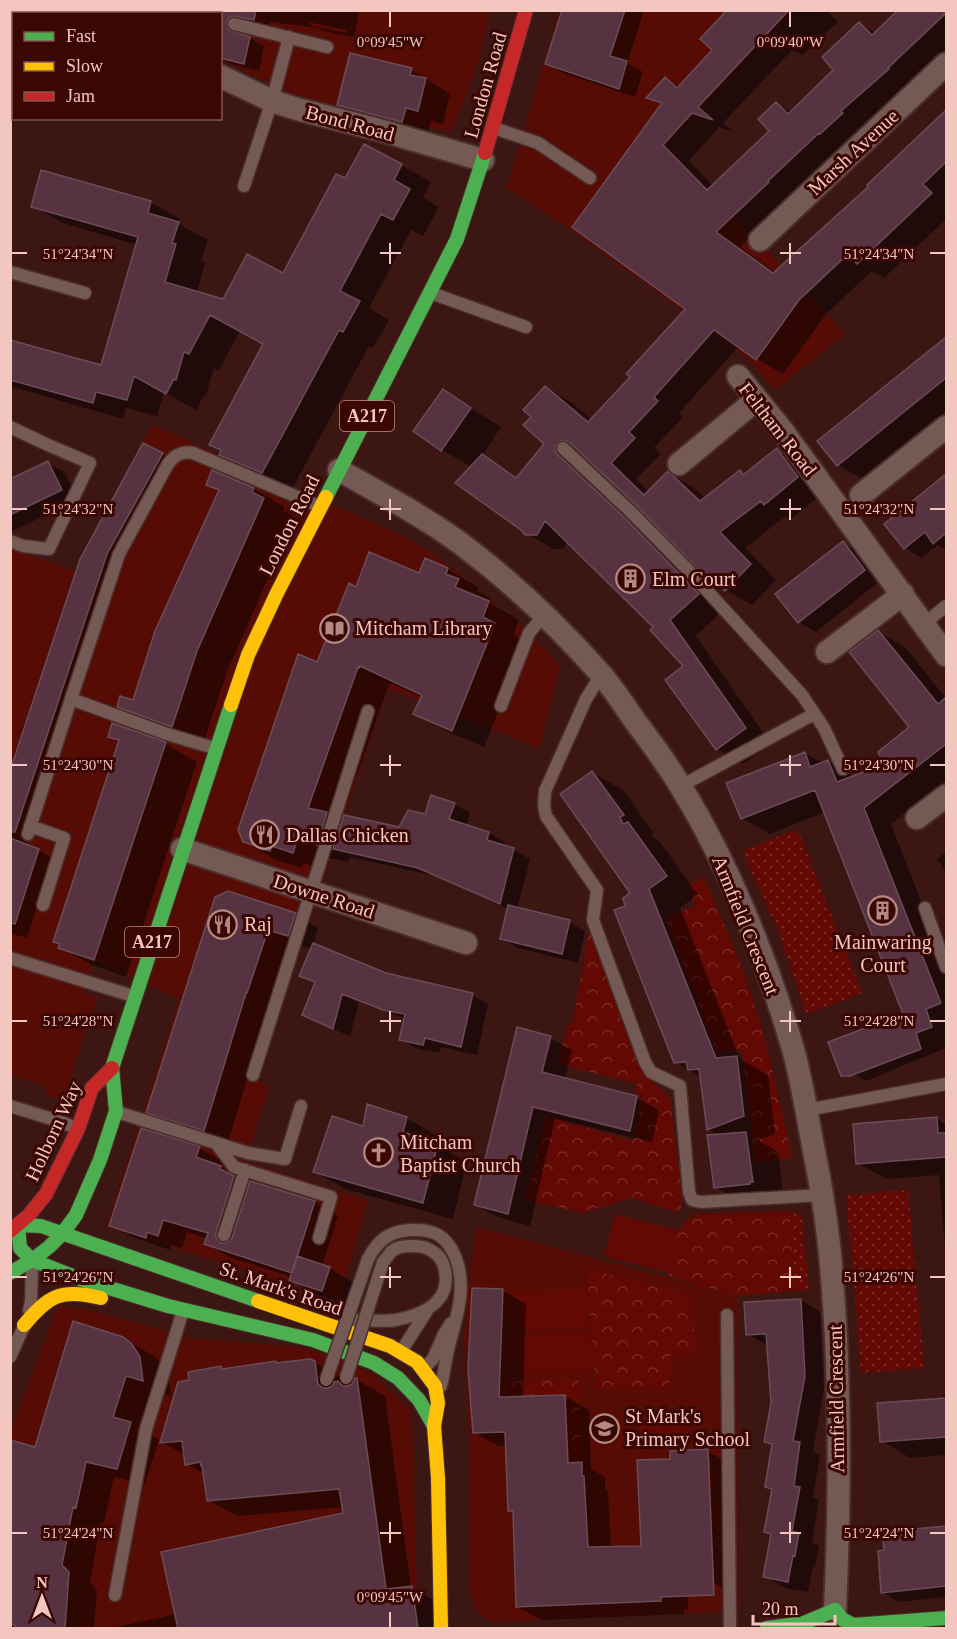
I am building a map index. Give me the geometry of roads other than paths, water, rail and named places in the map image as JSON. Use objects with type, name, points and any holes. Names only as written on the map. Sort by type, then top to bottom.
[{"type":"main road","name":"London Road","points":[[112,1068],[182,849],[248,655],[263,620],[457,239],[493,128],[526,10]]},
{"type":"main road","name":"Holborn Way","points":[[10,1272],[49,1247],[76,1215],[90,1185],[116,1111],[112,1068]]},
{"type":"main road","name":"Holborn Way","points":[[14,1228],[29,1215],[46,1194],[78,1129],[92,1088],[112,1068]]},
{"type":"main road","name":"St. Mark's Road","points":[[14,1228],[41,1226],[62,1234],[188,1299],[276,1331],[313,1340],[374,1363],[398,1378],[419,1400],[434,1426]]},
{"type":"main road","points":[[14,1228],[20,1248],[32,1260]]},
{"type":"main road","name":"St. Mark's Road","points":[[32,1260],[80,1279],[305,1318],[390,1346],[417,1362],[435,1386],[438,1403],[434,1426],[438,1478],[441,1629]]},
{"type":"main road","points":[[24,1325],[36,1310],[58,1295],[76,1293],[188,1299]]},
{"type":"main road","points":[[767,1629],[804,1623],[835,1610],[842,1619],[853,1624],[946,1618]]},
{"type":"street","name":"Marsh Avenue","points":[[760,240],[946,64]]},
{"type":"street","name":"Bond Road","points":[[222,77],[297,109],[483,160]]},
{"type":"street","name":"Feltham Road","points":[[738,376],[782,430],[946,655]]},
{"type":"street","points":[[679,464],[756,400]]},
{"type":"street","points":[[861,495],[946,427]]},
{"type":"street","name":"Armfield Crescent","points":[[339,470],[402,506],[463,546],[544,615],[601,675],[656,748],[681,786],[733,887],[761,953],[793,1050],[807,1110],[822,1195],[832,1277],[837,1375],[838,1548],[835,1610]]},
{"type":"street","points":[[826,652],[903,594]]},
{"type":"street","points":[[917,818],[946,796]]},
{"type":"street","name":"Downe Road","points":[[182,849],[466,943]]},
{"type":"lane","points":[[234,24],[327,47]]},
{"type":"lane","points":[[244,186],[289,38]]},
{"type":"lane","points":[[493,128],[538,143],[590,178]]},
{"type":"lane","points":[[10,272],[85,293]]},
{"type":"lane","points":[[430,292],[526,327]]},
{"type":"lane","points":[[10,426],[90,463],[50,549],[23,546],[10,541]]},
{"type":"lane","points":[[563,448],[691,573],[802,695],[824,728],[843,770]]},
{"type":"lane","points":[[43,905],[64,838],[29,830],[119,554],[168,464],[179,453],[193,453],[321,506]]},
{"type":"lane","points":[[924,624],[946,606]]},
{"type":"lane","points":[[501,706],[530,633],[544,615]]},
{"type":"lane","points":[[601,675],[586,699],[545,791],[544,806],[546,816],[597,890],[593,920],[645,1062],[651,1072],[680,1086],[689,1192],[692,1200],[701,1202],[822,1195]]},
{"type":"lane","points":[[71,699],[215,749]]},
{"type":"lane","points":[[253,1075],[368,711]]},
{"type":"lane","points":[[681,786],[814,714]]},
{"type":"lane","points":[[925,908],[946,968]]},
{"type":"lane","points":[[10,958],[135,997]]},
{"type":"lane","points":[[807,1110],[946,1084]]},
{"type":"lane","points":[[10,1106],[78,1129]]},
{"type":"lane","points":[[116,1111],[248,1153],[285,1159],[301,1106]]},
{"type":"lane","points":[[216,1143],[234,1167],[331,1197],[319,1238]]},
{"type":"lane","points":[[224,1235],[244,1170]]},
{"type":"lane","points":[[326,1380],[368,1259],[375,1247],[382,1239],[404,1230],[429,1231],[442,1236],[450,1246],[461,1271],[458,1313],[438,1403]]},
{"type":"lane","points":[[305,1318],[385,1321],[412,1316],[439,1300],[445,1286],[446,1273],[442,1260],[433,1251],[419,1246],[405,1246],[392,1251],[383,1262],[346,1378]]},
{"type":"lane","points":[[10,1357],[31,1302],[32,1260]]},
{"type":"lane","points":[[115,1595],[146,1429],[188,1299]]},
{"type":"lane","points":[[429,1308],[400,1352],[396,1370],[398,1378],[414,1376],[433,1359],[444,1334],[458,1313]]},
{"type":"lane","points":[[727,1315],[730,1629]]},
{"type":"place","name":"Elm Court","points":[[631,579]]},
{"type":"place","name":"Mitcham Library","points":[[334,628]]},
{"type":"place","name":"Dallas Chicken","points":[[265,835]]},
{"type":"place","name":"Mainwaring Court","points":[[883,911]]},
{"type":"place","name":"Raj","points":[[223,924]]},
{"type":"place","name":"Mitcham Baptist Church","points":[[379,1153]]},
{"type":"place","name":"St Mark's Primary School","points":[[604,1428]]}]
